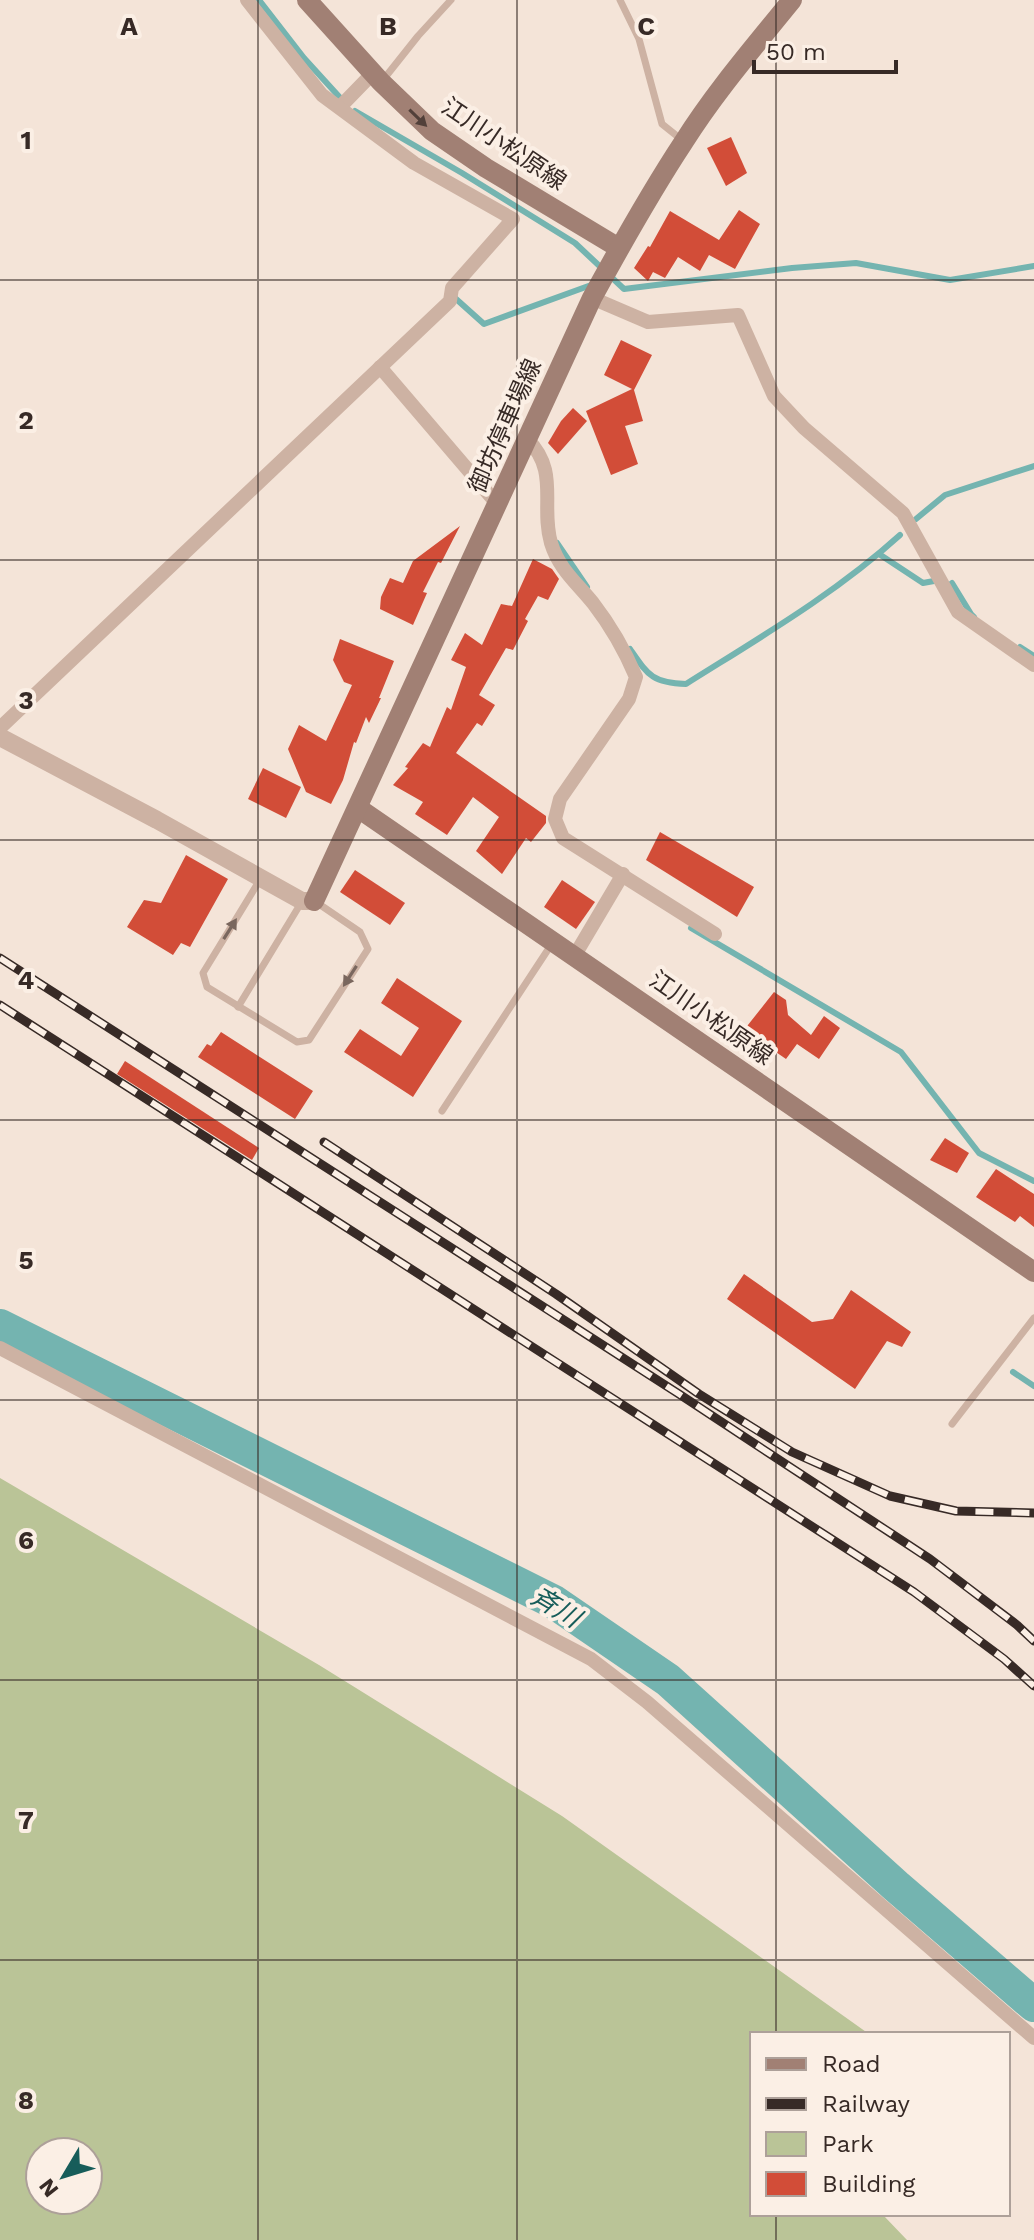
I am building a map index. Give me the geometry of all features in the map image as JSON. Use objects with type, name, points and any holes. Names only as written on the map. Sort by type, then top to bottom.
[{"type":"main road","name":"江川小松原線","points":[[307,0],[376,76],[432,131],[486,168],[619,248]]},
{"type":"main road","name":"御坊停車場線","points":[[308,901],[358,808],[592,298],[683,141],[725,82],[792,0]]},
{"type":"main road","name":"江川小松原線","points":[[358,808],[1034,1272]]},
{"type":"street","points":[[0,728],[450,301],[452,288],[513,219],[414,163],[322,95],[247,0]]},
{"type":"street","points":[[340,107],[376,76]]},
{"type":"street","points":[[592,298],[648,322],[738,315],[774,396],[804,428],[903,513],[958,612],[1034,665]]},
{"type":"street","points":[[380,367],[498,505]]},
{"type":"street","points":[[527,439],[539,451],[546,471],[550,540],[561,566],[594,605],[626,654],[636,677],[629,699],[560,799],[555,819],[563,838],[715,934]]},
{"type":"street","points":[[0,737],[308,901]]},
{"type":"street","points":[[575,955],[623,874]]},
{"type":"street","points":[[0,1348],[591,1659],[647,1702],[1034,2038]]},
{"type":"lane","points":[[376,76],[451,0]]},
{"type":"lane","points":[[620,0],[639,39],[662,124],[683,141]]},
{"type":"lane","points":[[238,1007],[308,901],[360,932],[368,949],[309,1040],[297,1042],[238,1007],[207,987],[203,973],[261,878]]},
{"type":"lane","points":[[442,1111],[554,941]]},
{"type":"lane","points":[[952,1424],[1034,1318]]},
{"type":"green space","points":[[0,1478],[319,1665],[562,1816],[866,2032],[750,2032],[750,2216],[884,2216],[907,2240],[0,2240]]},
{"type":"building","points":[[731,137],[747,173],[726,186],[707,148]]},
{"type":"building","points":[[739,210],[760,224],[735,269],[709,255],[700,271],[678,257],[665,278],[653,272],[648,281],[634,268],[670,211],[719,240]]},
{"type":"building","points":[[621,340],[652,355],[634,390],[643,421],[625,426],[638,464],[611,475],[586,411],[632,389],[604,375]]},
{"type":"building","points":[[573,408],[587,421],[558,454],[548,443]]},
{"type":"building","points":[[460,526],[423,592],[427,593],[413,625],[380,609],[381,597],[390,578],[403,583],[413,561]]},
{"type":"building","points":[[533,559],[552,569],[559,579],[548,600],[538,596],[513,650],[506,648],[479,695],[495,705],[482,726],[477,723],[456,753],[546,816],[546,823],[531,842],[526,838],[502,874],[476,851],[499,817],[473,797],[447,835],[415,814],[423,802],[393,785],[423,743],[430,747],[447,707],[451,710],[466,667],[451,660],[465,633],[482,645],[501,604],[512,606]]},
{"type":"building","points":[[340,639],[394,661],[369,723],[366,717],[354,742],[343,780],[331,804],[306,792],[288,749],[299,725],[326,741],[352,685],[344,682],[333,660]]},
{"type":"building","points":[[263,768],[301,787],[286,818],[248,799]]},
{"type":"building","points":[[660,832],[754,887],[737,917],[646,860]]},
{"type":"building","points":[[186,855],[228,879],[190,947],[181,943],[173,955],[127,927],[144,900],[161,903]]},
{"type":"building","points":[[355,870],[405,903],[390,925],[340,892]]},
{"type":"building","points":[[562,880],[595,902],[576,929],[544,907]]},
{"type":"building","points":[[397,978],[462,1021],[413,1097],[344,1052],[360,1029],[401,1056],[419,1028],[381,1003]]},
{"type":"building","points":[[774,992],[786,1000],[788,1015],[811,1035],[824,1016],[840,1028],[819,1059],[797,1044],[786,1059],[744,1030]]},
{"type":"building","points":[[221,1032],[313,1091],[295,1119],[198,1057]]},
{"type":"building","points":[[125,1061],[259,1148],[252,1160],[117,1074]]},
{"type":"building","points":[[945,1138],[969,1153],[957,1173],[930,1160]]},
{"type":"building","points":[[996,1169],[1034,1194],[1034,1227],[1020,1216],[1015,1222],[976,1197]]},
{"type":"building","points":[[744,1274],[812,1322],[833,1319],[851,1290],[911,1332],[902,1347],[887,1341],[855,1389],[727,1299]]},
{"type":"waterway","points":[[259,0],[304,58],[344,102]]},
{"type":"waterway","points":[[355,111],[575,243],[624,289],[856,263],[950,280],[1034,266]]},
{"type":"waterway","points":[[455,298],[484,324],[594,284]]},
{"type":"waterway","points":[[916,519],[945,495],[1034,466]]},
{"type":"waterway","points":[[630,649],[652,676],[665,682],[686,684],[823,596],[900,535]]},
{"type":"waterway","points":[[557,543],[587,587]]},
{"type":"waterway","points":[[879,554],[923,583],[934,581]]},
{"type":"waterway","points":[[952,583],[974,617]]},
{"type":"waterway","points":[[1020,647],[1034,656]]},
{"type":"waterway","points":[[691,928],[901,1052],[979,1153],[1034,1181]]},
{"type":"waterway","name":"斉川","points":[[0,1326],[554,1602],[668,1680],[896,1886],[1034,2005]]},
{"type":"waterway","points":[[1013,1372],[1034,1386]]},
{"type":"railway","points":[[0,958],[930,1559],[1034,1641]]},
{"type":"railway","points":[[0,1005],[914,1592],[1004,1659],[1034,1686]]},
{"type":"railway","points":[[324,1142],[556,1294],[699,1394],[792,1452],[890,1496],[956,1511],[1034,1513]]}]
